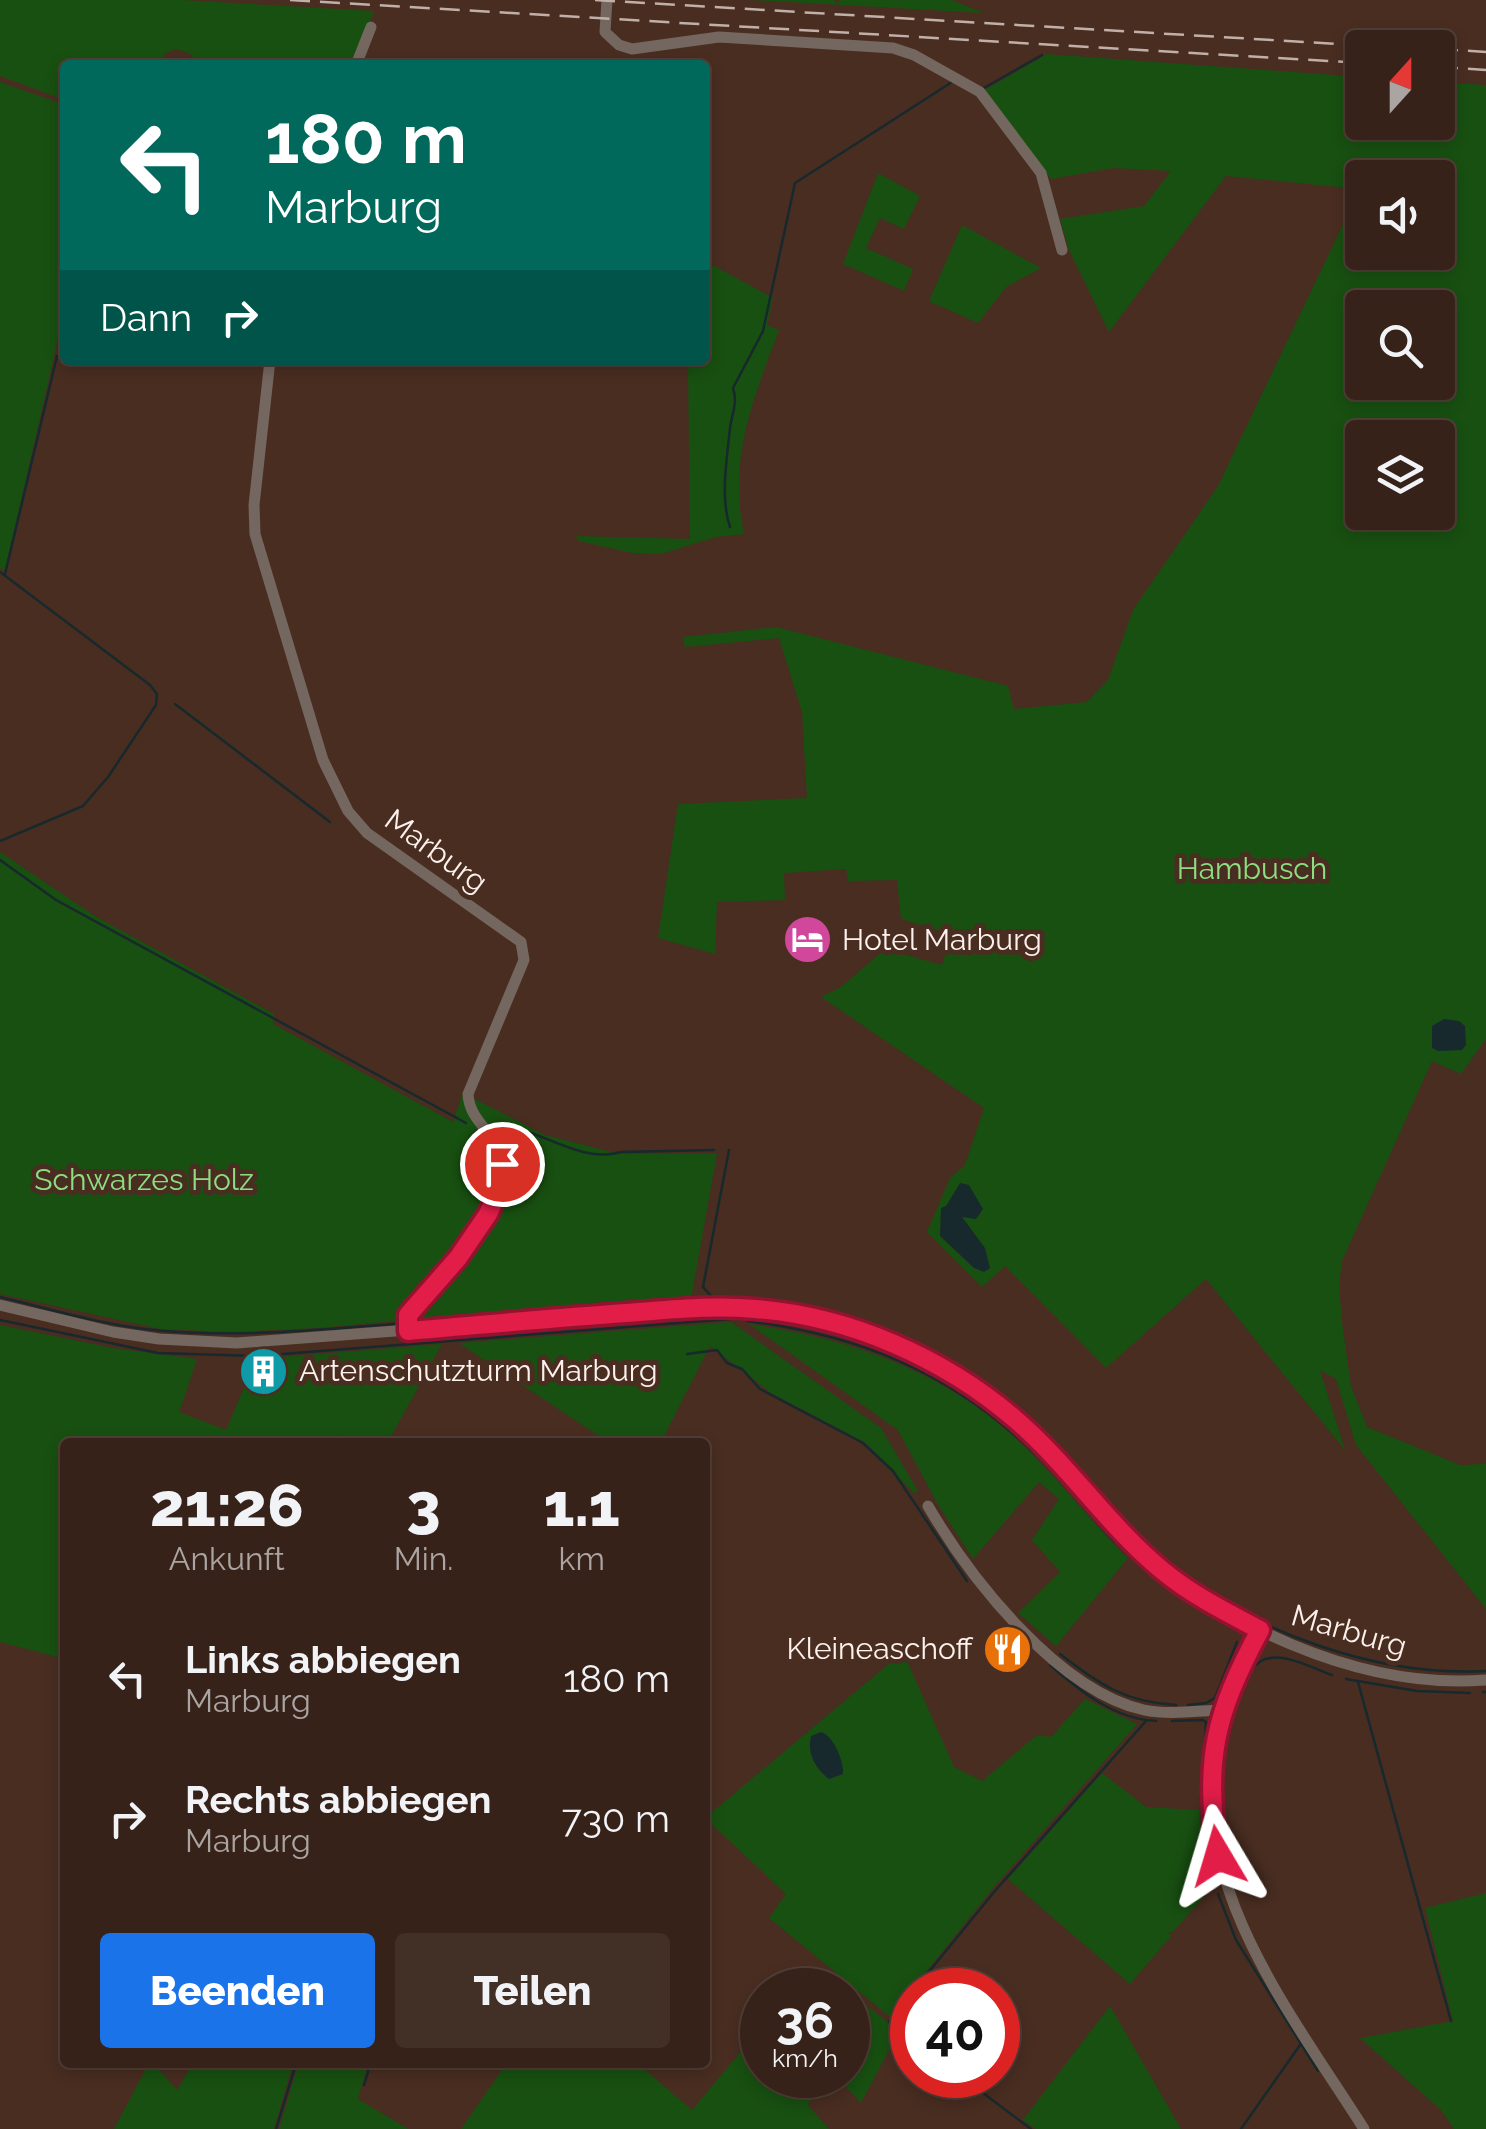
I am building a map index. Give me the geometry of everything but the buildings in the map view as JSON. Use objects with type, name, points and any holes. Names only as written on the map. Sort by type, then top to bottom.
[{"type":"street","points":[[607,0],[606,32],[610,40],[626,48],[719,37],[893,48],[965,81],[980,92],[1041,173],[1062,250]]},
{"type":"street","points":[[358,60],[371,28]]},
{"type":"street","name":"Marburg","points":[[269,365],[254,505],[255,534],[323,760],[348,810],[367,833],[521,942],[524,950],[524,960],[468,1094],[469,1106],[496,1141],[502,1164],[499,1190],[458,1258],[408,1315],[408,1331]]},
{"type":"street","name":"Marburg","points":[[0,1305],[159,1339],[237,1343],[736,1308],[794,1314],[852,1328],[946,1370],[986,1396],[1037,1438],[1124,1534],[1164,1571],[1206,1601],[1260,1630],[1338,1659],[1394,1674],[1486,1680]]},
{"type":"street","points":[[928,1506],[979,1582],[1030,1639],[1090,1686],[1144,1710],[1222,1710]]},
{"type":"street","points":[[1260,1630],[1222,1710],[1211,1772],[1212,1816],[1230,1900],[1272,1983],[1364,2129]]},
{"type":"green space","points":[[0,0],[182,0],[374,11],[355,60],[196,60],[175,49],[164,54],[165,60],[60,60],[60,98],[0,76]]},
{"type":"green space","points":[[751,0],[834,0],[838,4],[840,0],[952,0],[984,13]]},
{"type":"green space","name":"Hambusch","points":[[1047,54],[1345,76],[1345,140],[1455,140],[1455,83],[1486,85],[1486,1039],[1461,1074],[1432,1061],[1342,1261],[1339,1285],[1351,1386],[1367,1427],[1460,1465],[1486,1464],[1486,1609],[1356,1445],[1336,1379],[1320,1370],[1345,1450],[1206,1279],[1106,1368],[1005,1266],[982,1287],[927,1232],[950,1178],[965,1165],[984,1108],[821,997],[841,987],[885,949],[942,965],[951,934],[901,919],[897,880],[848,881],[846,869],[784,873],[785,900],[717,902],[715,954],[658,938],[678,804],[807,798],[802,712],[779,638],[685,647],[683,637],[776,627],[1008,686],[1014,709],[1087,702],[1108,680],[1133,610],[1218,486],[1345,220],[1345,270],[1455,270],[1455,160],[1345,160],[1345,188],[1226,176],[1109,332],[1069,250],[1060,219],[1144,206],[1171,171],[1113,168],[1051,179],[983,91]]},
{"type":"green space","points":[[0,82],[60,103],[60,330],[5,570],[0,568]]},
{"type":"green space","points":[[878,173],[920,196],[904,229],[880,218],[866,248],[913,269],[904,291],[843,264]]},
{"type":"green space","points":[[962,225],[1041,268],[1006,287],[978,323],[929,301]]},
{"type":"green space","points":[[710,264],[773,298],[767,325],[779,330],[752,405],[741,455],[744,534],[716,537],[661,554],[632,553],[579,541],[576,536],[690,539],[685,365],[710,365]]},
{"type":"green space","name":"Schwarzes Holz","points":[[0,852],[95,916],[274,1014],[273,1024],[453,1122],[463,1093],[545,1135],[620,1154],[717,1153],[691,1299],[603,1302],[230,1332],[161,1329],[0,1294]]},
{"type":"green space","points":[[731,1322],[881,1428],[918,1491],[914,1493],[864,1442],[771,1393],[710,1346],[663,1438],[602,1438],[459,1343]]},
{"type":"green space","points":[[749,1324],[864,1351],[900,1364],[967,1400],[1029,1451],[1128,1558],[1056,1646],[1018,1613],[1060,1572],[1032,1540],[1059,1499],[1039,1482],[973,1559],[898,1430]]},
{"type":"green space","points":[[0,1325],[112,1348],[197,1359],[179,1412],[226,1430],[250,1374],[268,1373],[269,1358],[442,1344],[390,1438],[342,1435],[60,1438],[60,1658],[0,1642]]},
{"type":"green space","points":[[903,1652],[954,1767],[982,1781],[1037,1735],[1051,1737],[1085,1699],[1137,1724],[992,1889],[929,1968],[890,1968],[890,2017],[870,2001],[870,1968],[830,1968],[769,1918],[786,1894],[710,1823],[710,1814]]},
{"type":"green space","points":[[1102,1773],[1146,1807],[1199,1810],[1202,1847],[1213,1886],[1168,1933],[1171,1936],[1130,1984],[1008,1879]]},
{"type":"green space","points":[[1486,1893],[1486,2129],[1454,2129],[1441,2110],[1360,2038],[1453,2021],[1425,1908]]},
{"type":"green space","points":[[1110,2006],[1181,2129],[1036,2129],[1023,2120]]},
{"type":"green space","points":[[870,2008],[890,2024],[890,2048],[870,2086]]},
{"type":"green space","points":[[740,2053],[740,2098],[814,2098],[807,2104],[829,2129],[461,2129],[504,2068],[643,2068],[692,2110]]},
{"type":"green space","points":[[146,2068],[157,2068],[177,2090],[190,2068],[292,2068],[274,2129],[114,2129]]},
{"type":"green space","points":[[297,2068],[367,2068],[358,2099],[408,2129],[279,2129]]},
{"type":"shaded area","points":[[1444,1019],[1465,1026],[1466,1045],[1462,1050],[1432,1048],[1432,1026]]},
{"type":"shaded area","points":[[960,1183],[969,1185],[983,1209],[976,1219],[962,1217],[985,1248],[990,1268],[984,1272],[974,1268],[940,1236],[941,1208]]},
{"type":"shaded area","points":[[821,1732],[834,1744],[843,1769],[843,1774],[829,1779],[811,1755],[811,1736]]},
{"type":"waterway","points":[[984,88],[1042,55]]},
{"type":"waterway","points":[[730,527],[725,491],[735,403],[733,388],[763,331],[795,183],[952,82]]},
{"type":"waterway","points":[[5,574],[57,356]]},
{"type":"waterway","points":[[0,572],[157,694],[156,705],[108,777],[83,806],[0,841]]},
{"type":"waterway","points":[[175,704],[330,822]]},
{"type":"waterway","points":[[0,860],[56,900],[466,1123]]},
{"type":"waterway","points":[[491,1125],[524,1130],[588,1153],[714,1150]]},
{"type":"waterway","points":[[729,1150],[703,1287],[712,1297],[811,1308],[904,1339],[947,1362],[1027,1419],[1168,1564],[1238,1610],[1277,1629],[1359,1658],[1444,1671],[1486,1671]]},
{"type":"waterway","points":[[0,1297],[102,1322],[194,1333],[394,1324]]},
{"type":"waterway","points":[[416,1322],[688,1300]]},
{"type":"waterway","points":[[0,1320],[158,1353],[257,1356],[730,1319]]},
{"type":"waterway","points":[[747,1321],[862,1347],[898,1360],[964,1396],[1039,1457],[1115,1542]]},
{"type":"waterway","points":[[687,1354],[717,1350],[760,1389],[863,1443],[893,1471],[967,1581]]},
{"type":"waterway","points":[[1188,1705],[1215,1698],[1237,1642]]},
{"type":"waterway","points":[[1060,1654],[1127,1696],[1176,1705]]},
{"type":"waterway","points":[[1220,1755],[1242,1684],[1259,1662],[1285,1659],[1332,1675]]},
{"type":"waterway","points":[[1050,1665],[1112,1709],[1156,1721]]},
{"type":"waterway","points":[[1346,1679],[1417,1691],[1470,1693]]},
{"type":"waterway","points":[[1358,1682],[1451,2021]]},
{"type":"waterway","points":[[932,1968],[1146,1721]]},
{"type":"waterway","points":[[1172,1721],[1206,1722],[1202,1810],[1212,1876]]},
{"type":"waterway","points":[[1218,1894],[1236,1940],[1318,2071]]},
{"type":"waterway","points":[[1241,2129],[1300,2045]]},
{"type":"waterway","points":[[276,2129],[295,2068]]},
{"type":"waterway","points":[[364,2085],[369,2068]]},
{"type":"waterway","points":[[990,2098],[1031,2129]]},
{"type":"railway","points":[[290,0],[1345,62]]},
{"type":"railway","points":[[595,0],[1345,44]]},
{"type":"railway","points":[[1455,50],[1486,52]]},
{"type":"railway","points":[[1455,68],[1486,70]]},
{"type":"place","name":"Hotel Marburg","points":[[807,940]]},
{"type":"place","name":"Artenschutzturm Marburg","points":[[264,1371]]},
{"type":"place","name":"Kleineaschoff","points":[[1008,1649]]},
{"type":"route","points":[[502,1164],[499,1190],[488,1214],[458,1258],[408,1315],[408,1331],[696,1308],[758,1309],[852,1328],[946,1370],[986,1396],[1037,1438],[1124,1534],[1164,1571],[1206,1601],[1260,1630],[1236,1676],[1215,1739],[1212,1816],[1218,1856]]}]
